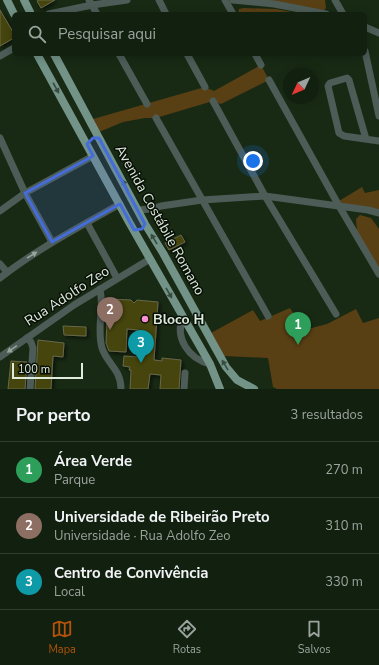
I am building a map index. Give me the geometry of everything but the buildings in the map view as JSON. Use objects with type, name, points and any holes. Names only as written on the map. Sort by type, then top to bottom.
[{"type":"main road","points":[[7,0],[13,12]]},
{"type":"main road","points":[[24,0],[30,12]]},
{"type":"main road","name":"Avenida Costábile Romano","points":[[38,56],[150,259],[210,364],[220,389]]},
{"type":"main road","name":"Avenida Costábile Romano","points":[[55,56],[144,222],[163,253],[226,367],[237,380],[254,389]]},
{"type":"main road","points":[[87,144],[93,138],[99,138]]},
{"type":"main road","points":[[134,230],[142,229],[144,222]]},
{"type":"street","points":[[56,12],[90,2],[127,0]]},
{"type":"street","points":[[159,0],[165,12]]},
{"type":"street","points":[[225,0],[232,12]]},
{"type":"street","points":[[233,0],[274,4],[316,12]]},
{"type":"street","points":[[335,0],[342,12]]},
{"type":"street","points":[[90,2],[96,12]]},
{"type":"street","points":[[367,30],[379,33]]},
{"type":"street","points":[[0,56],[12,49]]},
{"type":"street","points":[[120,56],[147,104]]},
{"type":"street","points":[[188,56],[205,87]]},
{"type":"street","points":[[256,56],[261,64]]},
{"type":"street","points":[[366,56],[379,116]]},
{"type":"street","points":[[366,139],[349,80],[345,78],[330,83],[328,86],[339,133],[344,136],[366,139],[379,140]]},
{"type":"street","points":[[269,80],[338,206],[379,274]]},
{"type":"street","points":[[213,101],[265,196],[336,314]]},
{"type":"street","points":[[156,118],[268,316]]},
{"type":"street","points":[[0,138],[25,193],[52,242]]},
{"type":"street","points":[[0,211],[25,193],[93,156]]},
{"type":"street","points":[[138,210],[202,200],[265,196],[368,210],[379,213]]},
{"type":"street","points":[[0,278],[52,242],[120,204]]},
{"type":"street","points":[[144,222],[151,209]]},
{"type":"street","points":[[87,223],[117,278]]},
{"type":"street","name":"Rua Adolfo Zeo","points":[[0,357],[74,305],[150,259]]},
{"type":"street","points":[[0,264],[7,272]]},
{"type":"street","points":[[100,289],[102,306],[100,336],[102,348],[106,358],[118,373],[121,381],[121,389]]},
{"type":"street","points":[[183,317],[180,330],[184,344],[193,357],[210,364]]},
{"type":"street","points":[[27,338],[31,342],[33,348],[30,389]]},
{"type":"street","points":[[184,389],[185,373]]},
{"type":"highlighted area","points":[[93,138],[99,138],[145,224],[142,229],[134,230],[120,204],[52,242],[25,193],[93,156],[87,144]]},
{"type":"shaded area","points":[[250,0],[325,0],[326,8],[322,12]]},
{"type":"shaded area","points":[[239,9],[276,9],[292,12],[238,12]]},
{"type":"shaded area","points":[[261,65],[269,80],[221,104],[213,101],[156,118],[145,118],[123,122],[99,132],[93,119],[205,87],[214,91]]},
{"type":"shaded area","points":[[362,187],[365,193],[379,190],[379,212],[341,204],[339,201]]},
{"type":"shaded area","points":[[360,215],[371,218],[379,229],[379,268],[357,232],[356,219]]},
{"type":"shaded area","points":[[290,308],[304,330],[327,324],[356,309],[363,323],[379,318],[379,389],[277,389],[273,387],[268,358],[224,356],[211,333],[253,310],[260,321]]},
{"type":"place","name":"Bloco H","points":[[145,319]]},
{"type":"place","name":"Universidade de Ribeirão Preto","points":[[110,330]]},
{"type":"place","name":"Área Verde","points":[[298,345]]},
{"type":"place","name":"Centro de Convivência","points":[[141,363]]}]
